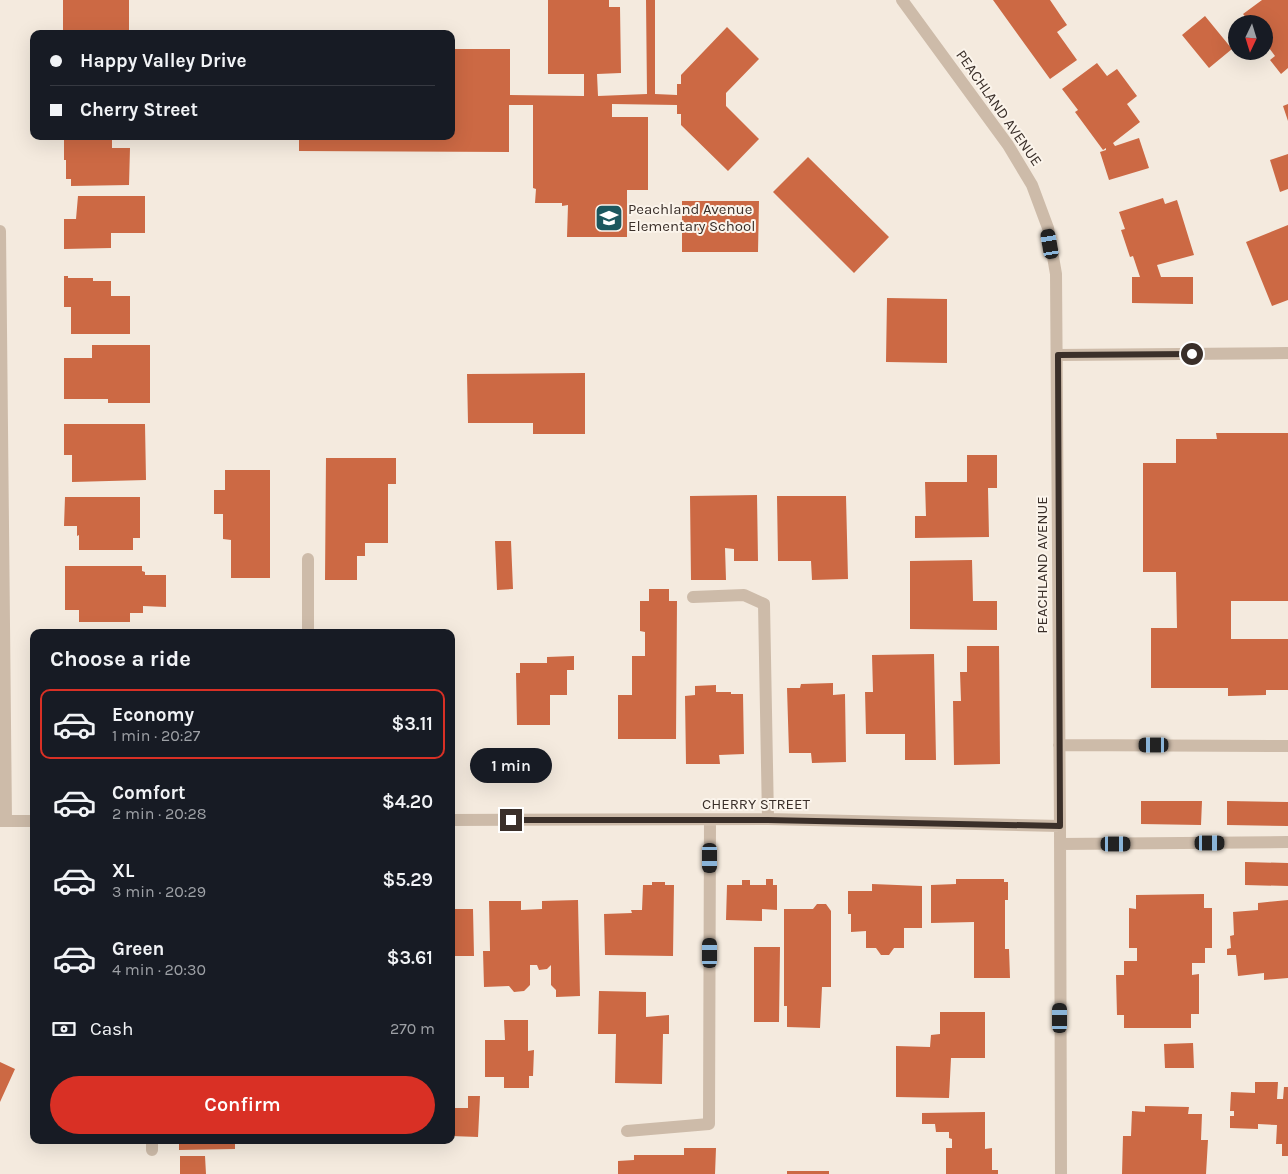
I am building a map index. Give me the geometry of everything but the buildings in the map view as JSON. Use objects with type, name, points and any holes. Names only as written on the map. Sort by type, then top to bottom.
[{"type":"street","name":"PEACHLAND AVENUE","points":[[902,0],[1008,145],[1032,185],[1048,228],[1056,274],[1058,355],[1061,1174]]},
{"type":"street","points":[[0,231],[3,821],[30,821]]},
{"type":"street","points":[[1058,355],[1288,353]]},
{"type":"street","points":[[308,559],[308,629]]},
{"type":"street","points":[[693,597],[744,595],[764,604],[768,820]]},
{"type":"street","points":[[1059,745],[1288,746]]},
{"type":"street","name":"CHERRY STREET","points":[[455,820],[768,820],[1060,826]]},
{"type":"street","points":[[627,1131],[709,1124],[710,820]]},
{"type":"street","points":[[1060,844],[1288,842]]},
{"type":"place","name":"Peachland Avenue Elementary School","points":[[609,218]]},
{"type":"route","points":[[511,820],[768,820],[1060,826],[1058,355],[1192,354]]}]
